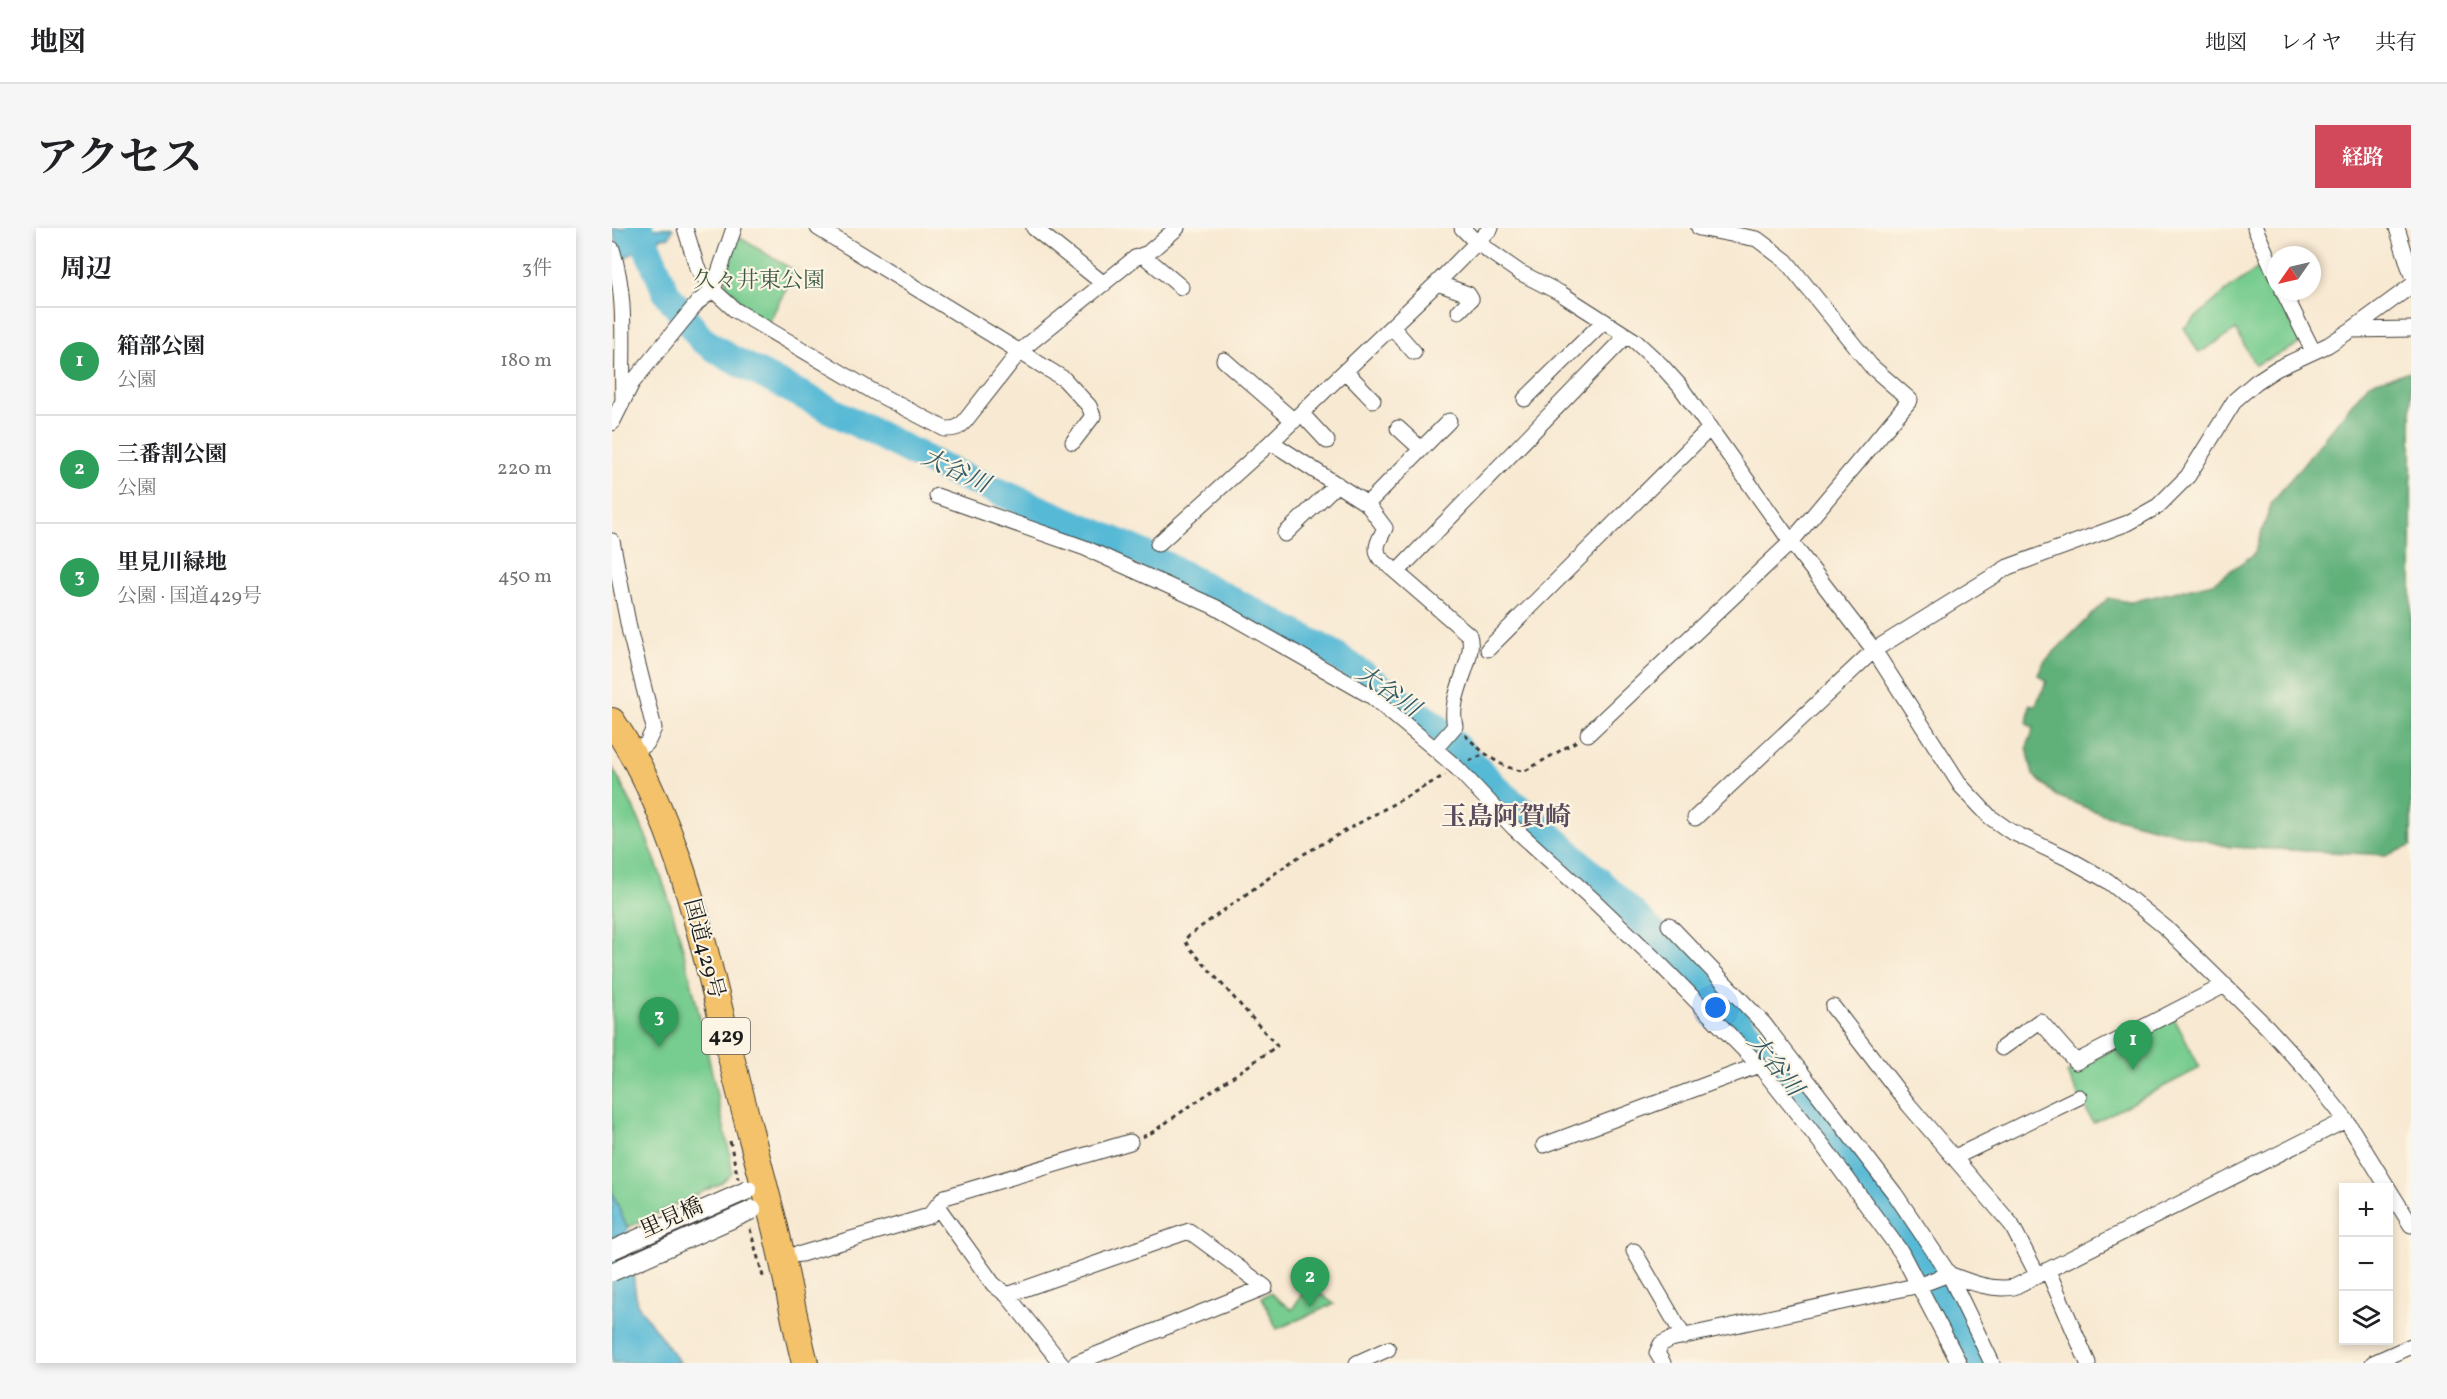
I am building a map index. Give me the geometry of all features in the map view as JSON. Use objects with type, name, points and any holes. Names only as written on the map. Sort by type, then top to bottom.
[{"type":"highway","name":"国道429号","points":[[612,721],[633,754],[663,818],[695,915],[782,1256],[805,1363]]},
{"type":"street","points":[[685,228],[697,267],[713,290],[735,310],[874,392],[945,429],[960,427],[1020,351],[1136,258],[1178,228]]},
{"type":"street","points":[[612,423],[623,399],[656,352],[698,302],[713,290],[734,228]]},
{"type":"street","points":[[818,228],[1064,379],[1092,410],[1094,416],[1073,442]]},
{"type":"street","points":[[1034,228],[1104,284]]},
{"type":"street","points":[[1462,228],[1476,242],[1520,272],[1560,293],[1644,348],[1661,365],[1710,428],[1791,542],[1874,650],[1961,786],[1990,817],[2010,831],[2078,864],[2123,892],[2166,928],[2225,985],[2308,1072],[2346,1120],[2385,1183]]},
{"type":"street","points":[[1158,544],[1298,417],[1491,228]]},
{"type":"street","points":[[1588,734],[1791,542],[1910,400],[1871,366],[1786,261],[1757,238],[1700,228]]},
{"type":"street","points":[[2255,228],[2267,255]]},
{"type":"street","points":[[2397,228],[2411,273]]},
{"type":"street","points":[[612,249],[621,278],[623,300],[623,399]]},
{"type":"street","points":[[1143,255],[1181,287]]},
{"type":"street","points":[[1437,283],[1468,294],[1471,298],[1459,311]]},
{"type":"street","points":[[1695,818],[1874,650],[2008,567],[2128,524],[2158,506],[2188,476],[2235,400],[2276,369],[2351,330],[2411,286]]},
{"type":"street","points":[[2288,300],[2313,351]]},
{"type":"street","points":[[1525,399],[1604,321]]},
{"type":"street","points":[[1392,327],[1413,352]]},
{"type":"street","points":[[2351,330],[2411,329]]},
{"type":"street","points":[[1397,572],[1626,336]]},
{"type":"street","points":[[1224,360],[1327,441]]},
{"type":"street","points":[[1345,371],[1373,400]]},
{"type":"street","points":[[1367,504],[1449,421]]},
{"type":"street","points":[[1398,428],[1421,449]]},
{"type":"street","points":[[1488,649],[1710,428]]},
{"type":"street","points":[[1271,442],[1367,504],[1385,528],[1377,543],[1376,552],[1380,558],[1469,635],[1470,648],[1452,713],[1455,726],[1435,748]]},
{"type":"street","points":[[1285,534],[1337,484]]},
{"type":"street","points":[[937,496],[1084,548],[1215,607],[1371,696],[1435,748],[1514,828],[1658,962],[1759,1065],[1824,1147],[1901,1252],[1959,1363]]},
{"type":"street","points":[[612,541],[630,633],[654,728],[651,736],[633,754]]},
{"type":"street","points":[[1670,925],[1764,1024],[1895,1194],[1949,1274],[1992,1363]]},
{"type":"street","points":[[2002,1048],[2040,1021],[2076,1062],[2225,985]]},
{"type":"street","points":[[1833,1007],[1908,1104],[2011,1224],[2043,1273],[2088,1363]]},
{"type":"street","points":[[1544,1145],[1759,1065]]},
{"type":"street","points":[[1955,1157],[2079,1096]]},
{"type":"street","points":[[1663,1363],[1657,1353],[1661,1344],[1671,1340],[1920,1286],[1949,1274],[1982,1286],[2001,1289],[2014,1287],[2346,1120]]},
{"type":"street","points":[[782,1256],[801,1254],[929,1215],[945,1197],[1130,1142]]},
{"type":"street","name":"里見橋","points":[[612,1250],[748,1190]]},
{"type":"street","points":[[2393,1196],[2411,1225]]},
{"type":"street","points":[[937,1206],[993,1284],[1007,1295],[1061,1363]]},
{"type":"street","name":"里見橋","points":[[612,1272],[752,1210]]},
{"type":"street","points":[[1007,1295],[1188,1232],[1265,1287],[1076,1363]]},
{"type":"street","points":[[1634,1251],[1684,1337]]},
{"type":"street","points":[[2373,1363],[2411,1346]]},
{"type":"street","points":[[1357,1363],[1388,1349]]},
{"type":"path","points":[[1455,726],[1485,754],[1509,768],[1525,771],[1588,734]]},
{"type":"path","points":[[1479,756],[1485,754]]},
{"type":"path","points":[[1130,1142],[1151,1132],[1277,1046],[1188,946],[1185,940],[1188,936],[1295,859],[1457,768]]},
{"type":"green space","name":"久々井東公園","points":[[737,236],[795,271],[768,324],[749,311],[725,284]]},
{"type":"green space","points":[[2258,268],[2264,268],[2267,274],[2267,300],[2280,300],[2300,340],[2298,345],[2255,365],[2236,330],[2199,353],[2184,328],[2226,291]]},
{"type":"green space","points":[[2411,371],[2411,846],[2387,855],[2230,847],[2102,814],[2057,796],[2033,775],[2027,747],[2034,728],[2027,724],[2030,704],[2035,706],[2047,681],[2038,675],[2044,662],[2108,598],[2130,602],[2213,583],[2254,554],[2272,502],[2369,383]]},
{"type":"green space","points":[[612,767],[635,811],[671,906],[697,1006],[730,1154],[732,1173],[721,1183],[627,1228],[612,1191]]},
{"type":"green space","points":[[2174,1018],[2200,1068],[2093,1123],[2067,1073]]},
{"type":"green space","points":[[1308,1284],[1334,1304],[1277,1329],[1262,1297],[1270,1293],[1292,1310]]},
{"type":"water","points":[[612,228],[673,229],[669,237],[662,238],[622,259]]},
{"type":"water","points":[[612,1191],[627,1228],[637,1304],[680,1363],[612,1363]]},
{"type":"waterway","name":"大谷川","points":[[639,228],[666,292],[701,339],[728,357],[943,468],[1134,549],[1334,654],[1437,727],[1496,788],[1563,847],[1688,966],[1750,1036],[1806,1102],[1892,1214],[1936,1281],[1977,1363]]},
{"type":"place","name":"里見川緑地","points":[[659,1047]]},
{"type":"place","name":"箱部公園","points":[[2133,1070]]},
{"type":"place","name":"三番割公園","points":[[1310,1307]]},
{"type":"district","name":"玉島阿賀崎","points":[[1506,818]]}]
